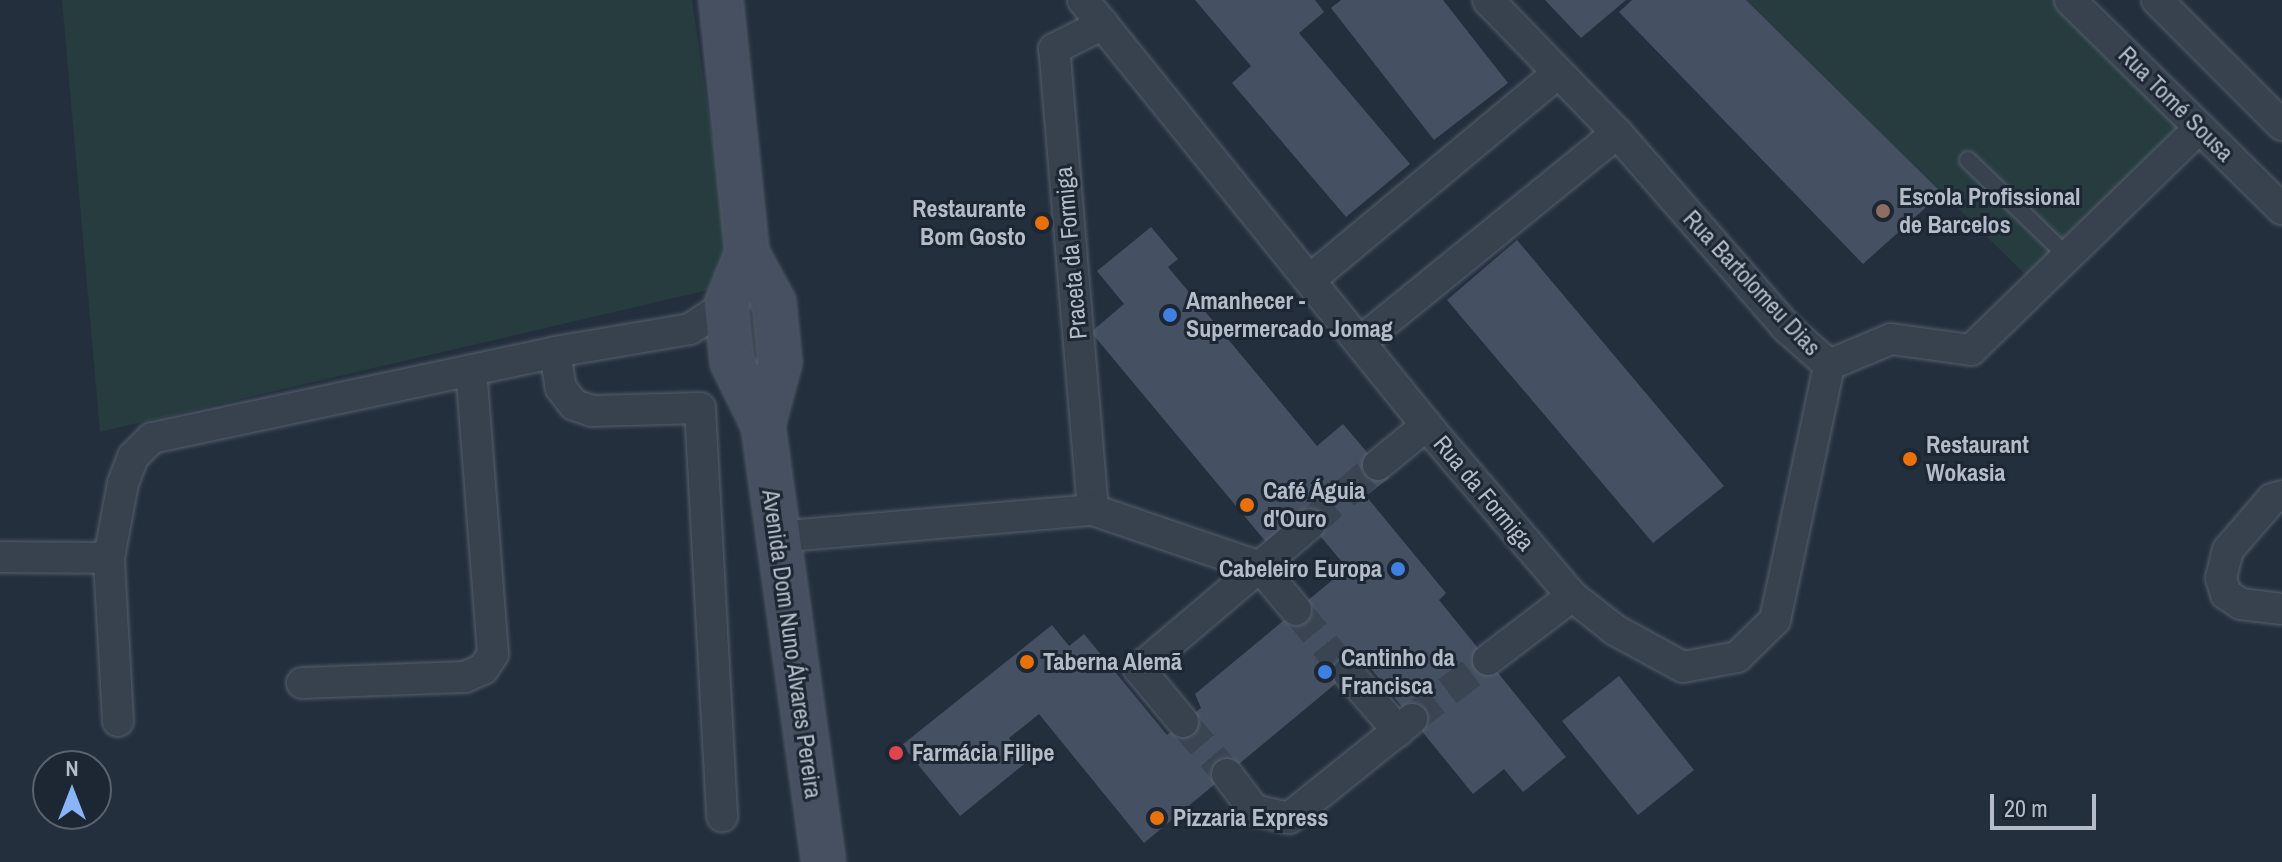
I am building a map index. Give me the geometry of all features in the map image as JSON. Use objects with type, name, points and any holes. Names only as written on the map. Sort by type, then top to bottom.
[{"type":"main road","name":"Avenida Dom Nuno Álvares Pereira","points":[[721,0],[747,253],[774,303],[780,362],[763,425]]},
{"type":"main road","name":"Avenida Dom Nuno Álvares Pereira","points":[[747,253],[726,305],[732,362],[763,425],[821,849]]},
{"type":"street","name":"Rua da Formiga","points":[[1083,0],[1312,278],[1427,425],[1572,596],[1615,630],[1683,667],[1737,657],[1775,620],[1829,365]]},
{"type":"street","name":"Rua Bartolomeu Dias","points":[[1488,0],[1617,133],[1786,327],[1829,365],[1891,339],[1971,350],[2199,128]]},
{"type":"street","name":"Rua Tomé Sousa","points":[[2070,0],[2282,209]]},
{"type":"street","points":[[2157,0],[2282,125]]},
{"type":"street","name":"Praceta da Formiga","points":[[1093,510],[1054,49],[1103,24]]},
{"type":"street","points":[[1312,278],[1557,74]]},
{"type":"street","points":[[1360,342],[1617,133]]},
{"type":"street","points":[[118,721],[109,558],[123,483],[133,457],[152,438],[555,352],[690,329],[726,305]]},
{"type":"street","points":[[690,329],[732,362]]},
{"type":"street","points":[[555,352],[561,388],[574,405],[592,411],[700,408],[722,816]]},
{"type":"street","points":[[302,683],[465,677],[483,669],[493,654],[471,371]]},
{"type":"street","points":[[1378,465],[1427,425]]},
{"type":"street","points":[[2282,496],[2272,499],[2228,550],[2221,578],[2226,594],[2241,604],[2282,609]]},
{"type":"street","points":[[776,537],[1093,510],[1260,567],[1296,610]]},
{"type":"street","points":[[1183,722],[1139,669],[1310,524]]},
{"type":"street","points":[[0,557],[109,558]]},
{"type":"street","points":[[1488,660],[1572,596]]},
{"type":"street","points":[[1227,774],[1254,810],[1289,818],[1405,725],[1348,673]]},
{"type":"lane","points":[[1968,160],[2067,256]]},
{"type":"green space","points":[[62,0],[692,0],[734,284],[100,432]]},
{"type":"green space","points":[[1746,0],[2056,0],[2187,132],[2037,286]]},
{"type":"building","points":[[1195,0],[1315,0],[1324,12],[1299,33],[1410,164],[1346,217],[1232,83],[1251,66]]},
{"type":"building","points":[[1341,0],[1443,0],[1508,83],[1434,140],[1331,8]]},
{"type":"building","points":[[1545,0],[1626,0],[1581,38]]},
{"type":"building","points":[[1632,0],[1746,0],[1942,193],[1863,264],[1619,12]]},
{"type":"building","points":[[1151,227],[1178,259],[1168,267],[1317,446],[1343,424],[1389,478],[1366,496],[1446,593],[1439,600],[1566,757],[1523,792],[1504,769],[1473,794],[1364,660],[1144,843],[1039,714],[1009,738],[1028,761],[960,816],[902,745],[1052,625],[1069,646],[1084,634],[1167,735],[1201,708],[1195,694],[1347,568],[1301,513],[1266,542],[1091,332],[1124,304],[1097,271]]},
{"type":"building","points":[[1517,240],[1724,486],[1653,543],[1447,300]]},
{"type":"building","points":[[1619,676],[1694,770],[1638,815],[1562,721]]},
{"type":"tunnel","points":[[1310,524],[1378,465]]},
{"type":"tunnel","points":[[1296,610],[1348,673]]},
{"type":"tunnel","points":[[1412,719],[1488,660]]},
{"type":"tunnel","points":[[1183,722],[1227,774]]},
{"type":"place","name":"Escola Profissional de Barcelos","points":[[1883,211]]},
{"type":"place","name":"Restaurante Bom Gosto","points":[[1042,223]]},
{"type":"place","name":"Amanhecer - Supermercado Jomag","points":[[1170,315]]},
{"type":"place","name":"Restaurant Wokasia","points":[[1910,459]]},
{"type":"place","name":"Café Águia d'Ouro","points":[[1247,505]]},
{"type":"place","name":"Cabeleiro Europa","points":[[1398,569]]},
{"type":"place","name":"Taberna Alemã","points":[[1027,662]]},
{"type":"place","name":"Cantinho da Francisca","points":[[1325,672]]},
{"type":"place","name":"Farmácia Filipe","points":[[896,753]]},
{"type":"place","name":"Pizzaria Express","points":[[1157,818]]}]
